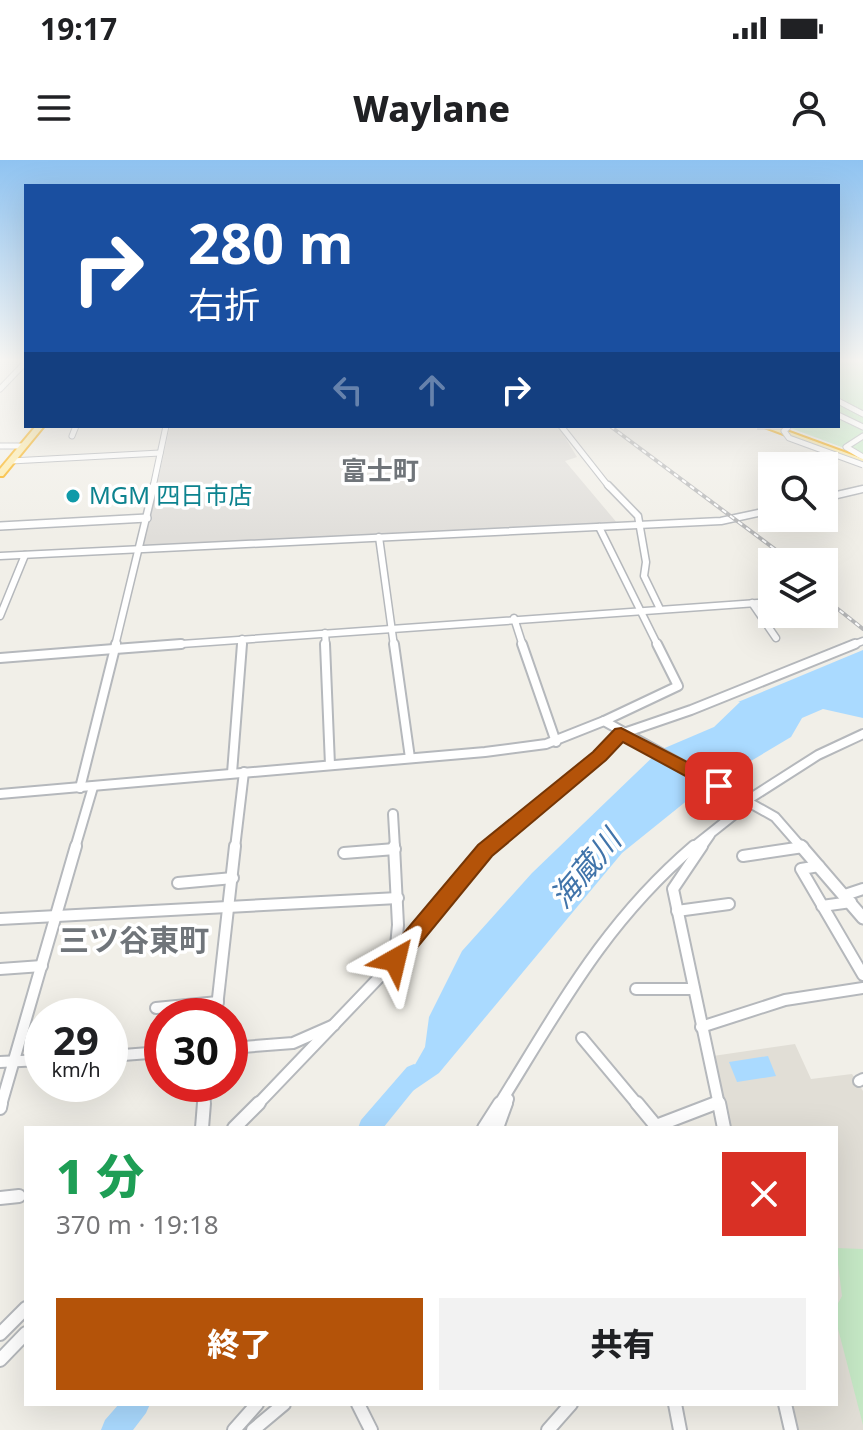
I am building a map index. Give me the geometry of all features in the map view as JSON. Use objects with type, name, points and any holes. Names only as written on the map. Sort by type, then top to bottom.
[{"type":"highway","points":[[0,474],[38,428]]},
{"type":"highway","points":[[772,428],[863,461]]},
{"type":"highway","points":[[790,429],[863,461]]},
{"type":"street","points":[[72,436],[75,428]]},
{"type":"street","points":[[80,788],[147,518],[166,428]]},
{"type":"street","points":[[563,428],[613,492],[638,516],[646,562],[644,576],[660,609]]},
{"type":"street","points":[[863,436],[846,447],[863,461]]},
{"type":"street","points":[[0,446],[23,446]]},
{"type":"street","points":[[11,461],[160,453]]},
{"type":"street","points":[[838,495],[863,489]]},
{"type":"street","points":[[0,556],[721,521],[758,513]]},
{"type":"street","points":[[0,526],[147,518]]},
{"type":"street","points":[[0,794],[485,752],[556,742],[604,721],[678,686],[599,527]]},
{"type":"street","points":[[379,537],[410,758]]},
{"type":"street","points":[[0,616],[25,555]]},
{"type":"street","points":[[752,603],[776,638]]},
{"type":"street","points":[[0,658],[514,618],[758,603]]},
{"type":"street","points":[[514,618],[548,726],[556,742]]},
{"type":"street","points":[[325,633],[330,765]]},
{"type":"street","points":[[232,773],[242,639]]},
{"type":"street","points":[[236,1126],[338,1023],[485,851],[623,734],[863,641]]},
{"type":"street","points":[[604,721],[775,817],[863,918]]},
{"type":"street","points":[[485,1126],[599,946],[634,905],[746,801],[786,774],[863,734]]},
{"type":"street","points":[[218,998],[244,772]]},
{"type":"street","points":[[0,1108],[93,787]]},
{"type":"street","points":[[393,814],[398,898],[395,960]]},
{"type":"street","points":[[713,831],[673,885],[724,1126]]},
{"type":"street","points":[[743,856],[803,847]]},
{"type":"street","points":[[344,853],[395,849]]},
{"type":"street","points":[[820,866],[801,869],[863,975]]},
{"type":"street","points":[[178,883],[233,878]]},
{"type":"street","points":[[822,906],[848,898],[863,889]]},
{"type":"street","points":[[0,919],[398,898]]},
{"type":"street","points":[[677,911],[729,904]]},
{"type":"street","points":[[0,969],[42,966]]},
{"type":"street","points":[[701,1027],[785,1000],[863,988]]},
{"type":"street","points":[[636,989],[694,989]]},
{"type":"street","points":[[248,1047],[293,1043],[338,1023]]},
{"type":"street","points":[[582,1038],[656,1126],[719,1102]]},
{"type":"street","points":[[0,1062],[24,1061]]},
{"type":"street","points":[[498,1126],[510,1090]]},
{"type":"street","points":[[202,1126],[204,1102]]},
{"type":"street","points":[[0,1198],[19,1196]]},
{"type":"street","points":[[0,1334],[24,1310]]},
{"type":"street","points":[[0,1360],[24,1335]]},
{"type":"street","points":[[234,1430],[255,1406]]},
{"type":"street","points":[[253,1430],[282,1406]]},
{"type":"street","points":[[359,1406],[371,1430]]},
{"type":"street","points":[[548,1430],[569,1406]]},
{"type":"street","points":[[675,1406],[680,1430]]},
{"type":"street","points":[[785,1406],[791,1430]]},
{"type":"shaded area","points":[[170,428],[559,428],[577,457],[565,461],[618,524],[143,547]]},
{"type":"shaded area","points":[[795,1044],[811,1079],[852,1074],[863,1091],[863,1430],[798,1430],[792,1406],[838,1406],[838,1126],[729,1126],[713,1056]]},
{"type":"green space","points":[[840,420],[863,420],[863,455],[790,428],[840,428]]},
{"type":"green space","points":[[838,1248],[863,1249],[863,1425],[838,1329],[838,1303],[842,1296]]},
{"type":"water","points":[[863,650],[863,718],[823,709],[802,718],[791,737],[694,795],[622,853],[439,1073],[392,1105],[425,1047],[429,1017],[462,951],[532,873],[660,750],[714,727],[738,702]]},
{"type":"water","points":[[768,1056],[776,1076],[737,1082],[729,1062]]},
{"type":"waterway","name":"海蔵川","points":[[371,1126],[414,1074]]},
{"type":"waterway","name":"海蔵川","points":[[115,1430],[135,1406]]},
{"type":"railway","points":[[613,428],[773,548]]},
{"type":"railway","points":[[838,609],[863,629]]},
{"type":"place","name":"MGM 四日市店","points":[[73,496]]},
{"type":"district","name":"富士町","points":[[380,471]]},
{"type":"district","name":"三ツ谷東町","points":[[134,941]]},
{"type":"route","points":[[395,960],[437,905],[485,851],[600,756],[621,734],[719,786]]}]
